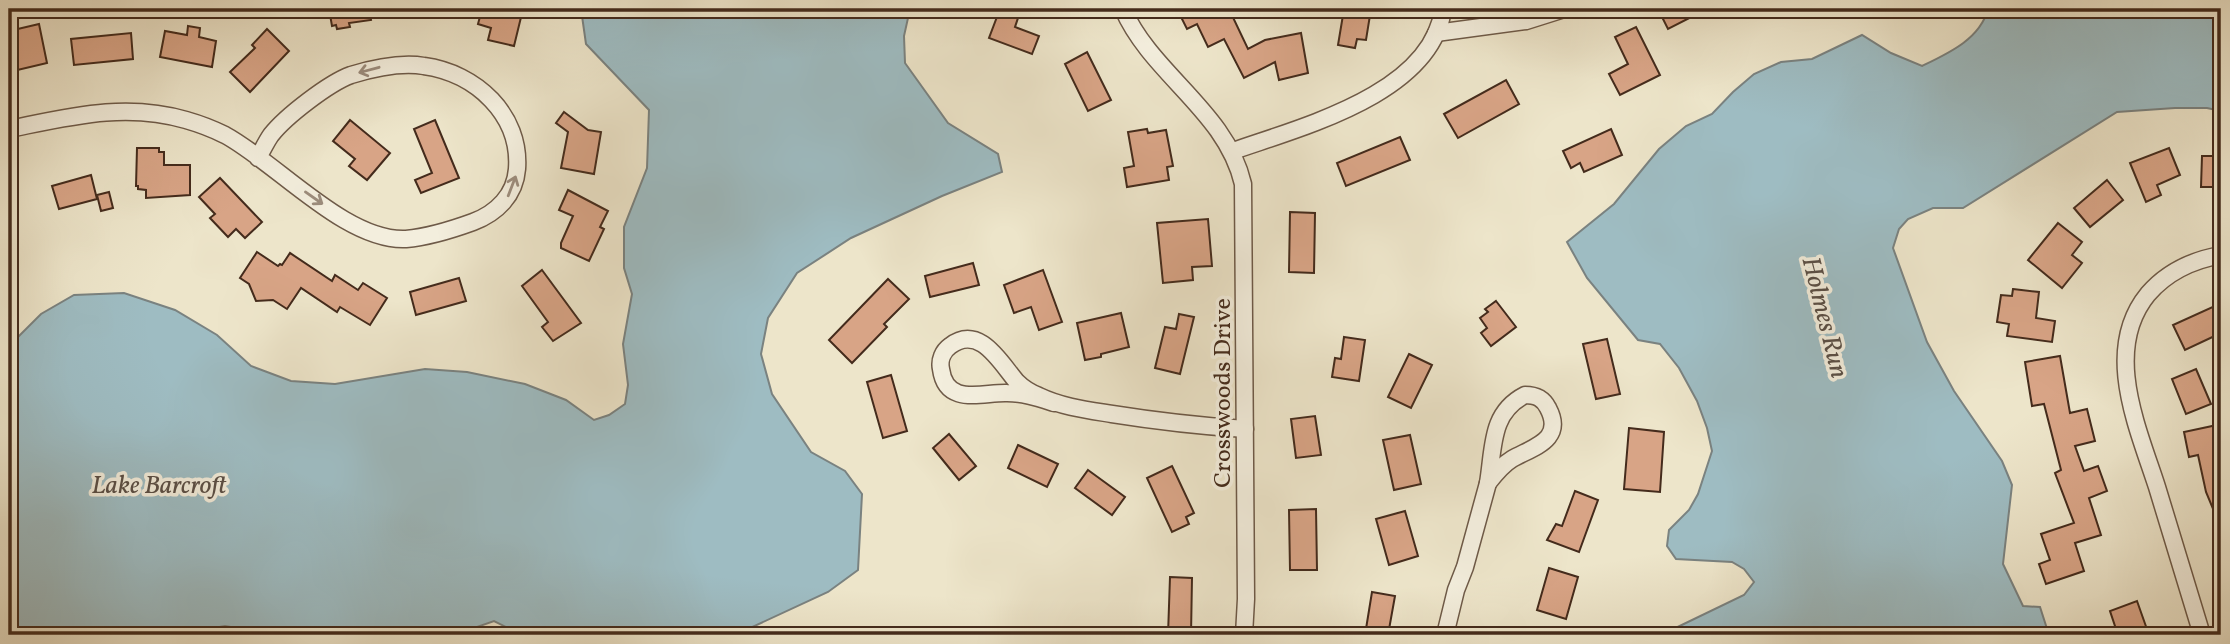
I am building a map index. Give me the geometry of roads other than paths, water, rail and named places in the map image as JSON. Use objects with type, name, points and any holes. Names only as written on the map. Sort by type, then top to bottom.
[{"type":"street","name":"Crosswoods Drive","points":[[1123,9],[1143,41],[1205,111],[1233,151],[1243,184],[1244,635]]},
{"type":"street","points":[[1233,151],[1341,111],[1373,95],[1414,65],[1426,51],[1436,33],[1443,9]]},
{"type":"street","points":[[1436,33],[1526,21],[1564,9]]},
{"type":"street","points":[[9,129],[87,114],[150,111],[208,127],[233,140],[258,158],[347,221],[376,234],[405,239],[446,232],[479,220],[499,208],[512,192],[517,171],[517,148],[509,122],[490,96],[462,78],[425,66],[385,66],[349,76],[293,114],[272,134],[258,158]]},
{"type":"street","points":[[2202,635],[2134,414],[2125,357],[2133,317],[2155,286],[2188,264],[2221,255]]},
{"type":"street","points":[[1054,403],[1035,395],[1018,383],[986,345],[975,341],[956,342],[947,349],[941,359],[940,370],[945,383],[956,392],[976,397],[1005,393],[1029,395],[1054,403],[1127,416],[1245,429]]},
{"type":"street","points":[[1445,635],[1453,599],[1465,567],[1488,483],[1499,421],[1504,410],[1525,395],[1541,398],[1552,416],[1553,427],[1549,436],[1537,447],[1511,459],[1497,470],[1488,483]]},
{"type":"water","name":"Lake Barcroft","points":[[581,9],[910,9],[904,36],[905,63],[948,123],[998,154],[1002,172],[851,238],[797,273],[768,318],[761,354],[772,394],[811,452],[845,471],[862,494],[858,570],[828,592],[735,635],[522,635],[494,621],[454,635],[278,635],[225,626],[173,635],[69,635],[57,628],[9,635],[9,346],[41,314],[74,295],[124,293],[175,310],[217,335],[251,366],[291,381],[335,384],[425,369],[467,372],[525,384],[566,400],[594,420],[609,415],[625,404],[628,385],[623,344],[632,294],[624,268],[624,227],[647,168],[649,110],[586,44]]},
{"type":"water","name":"Holmes Run","points":[[1988,9],[2221,9],[2221,111],[2175,108],[2117,112],[1963,208],[1933,208],[1908,219],[1899,229],[1893,248],[1927,342],[1954,391],[2002,461],[2012,485],[2003,564],[2023,606],[2040,607],[2049,635],[1661,635],[1744,595],[1754,582],[1744,569],[1732,562],[1676,559],[1667,546],[1669,530],[1689,510],[1698,494],[1712,451],[1707,428],[1697,401],[1679,368],[1660,344],[1638,340],[1587,278],[1567,242],[1614,204],[1659,149],[1686,126],[1712,114],[1754,74],[1781,62],[1812,59],[1862,35],[1891,53],[1922,66],[1971,37],[1984,20]]}]
